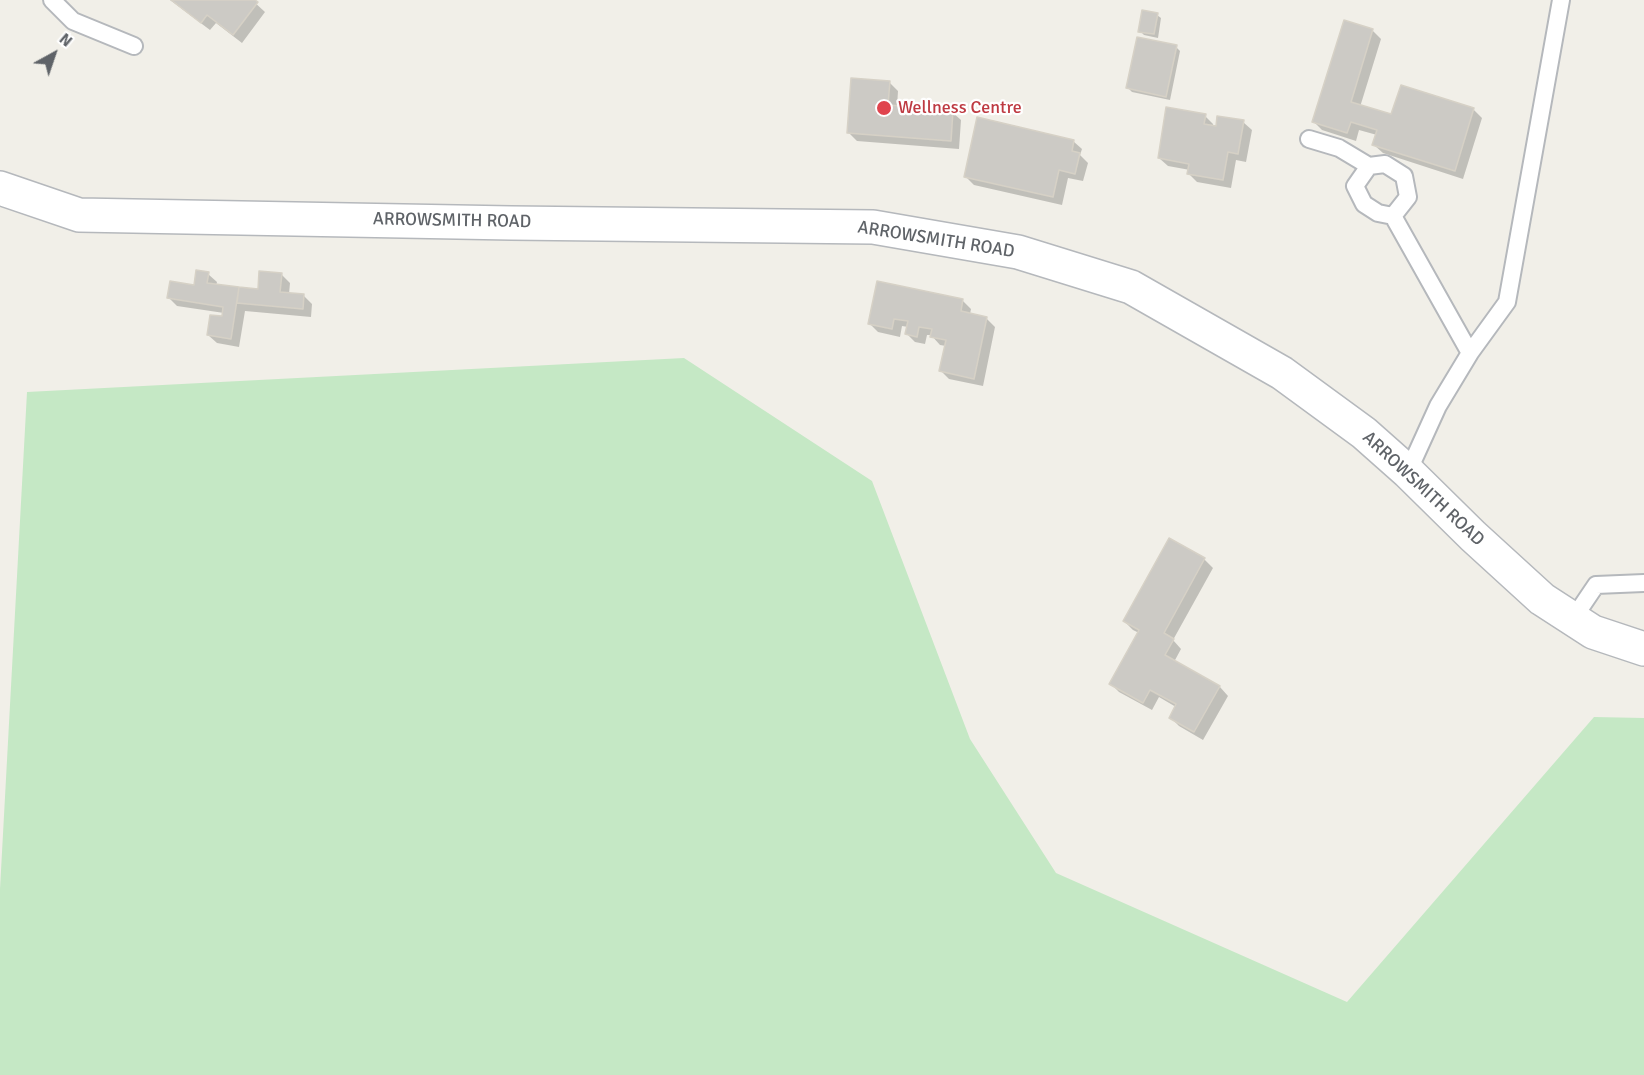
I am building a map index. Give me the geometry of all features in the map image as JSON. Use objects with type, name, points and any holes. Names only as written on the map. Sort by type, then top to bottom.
[{"type":"street","name":"ARROWSMITH ROAD","points":[[0,188],[79,215],[873,227],[1018,252],[1131,287],[1282,373],[1364,433],[1542,599],[1593,632],[1644,650]]},
{"type":"lane","points":[[51,0],[73,21],[134,46]]},
{"type":"lane","points":[[1408,472],[1438,406],[1470,353],[1507,302],[1561,0]]},
{"type":"lane","points":[[1310,139],[1339,148],[1369,166],[1385,164],[1404,176],[1408,197],[1392,216]]},
{"type":"lane","points":[[1369,166],[1355,186],[1364,204],[1378,213],[1392,216],[1470,353]]},
{"type":"lane","points":[[1573,619],[1596,585],[1644,583]]},
{"type":"green space","points":[[684,358],[872,481],[970,739],[1056,873],[1347,1002],[1594,717],[1644,718],[1644,1075],[0,1075],[0,889],[27,392]]},
{"type":"building","points":[[171,0],[255,0],[258,2],[233,35],[207,15],[201,23]]},
{"type":"building","points":[[1142,10],[1158,13],[1154,34],[1138,32]]},
{"type":"building","points":[[1344,20],[1373,29],[1351,102],[1391,114],[1401,85],[1474,108],[1455,171],[1372,145],[1377,130],[1351,122],[1347,133],[1312,122]]},
{"type":"building","points":[[1137,37],[1177,45],[1166,97],[1126,88]]},
{"type":"building","name":"Wellness Centre","points":[[851,78],[890,81],[888,105],[953,110],[951,141],[847,133]]},
{"type":"building","points":[[1166,107],[1206,114],[1204,124],[1216,126],[1217,116],[1244,120],[1238,154],[1228,152],[1223,180],[1187,174],[1189,164],[1158,158]]},
{"type":"building","points":[[977,117],[1074,140],[1072,151],[1080,153],[1075,174],[1059,170],[1053,197],[964,177]]},
{"type":"building","points":[[196,270],[209,272],[207,283],[239,287],[231,339],[207,335],[210,315],[222,316],[223,307],[167,298],[170,281],[194,285]]},
{"type":"building","points":[[259,271],[282,273],[280,292],[304,294],[303,309],[237,303],[239,287],[258,289]]},
{"type":"building","points":[[877,281],[963,299],[961,311],[987,317],[974,379],[939,371],[946,340],[930,337],[932,329],[919,327],[917,337],[905,334],[908,321],[894,319],[892,329],[868,324]]},
{"type":"building","points":[[1169,538],[1205,558],[1164,633],[1174,639],[1165,655],[1220,686],[1194,732],[1169,718],[1176,704],[1150,690],[1143,703],[1109,684],[1139,630],[1123,621]]},
{"type":"place","name":"Wellness Centre","points":[[884,108]]}]
